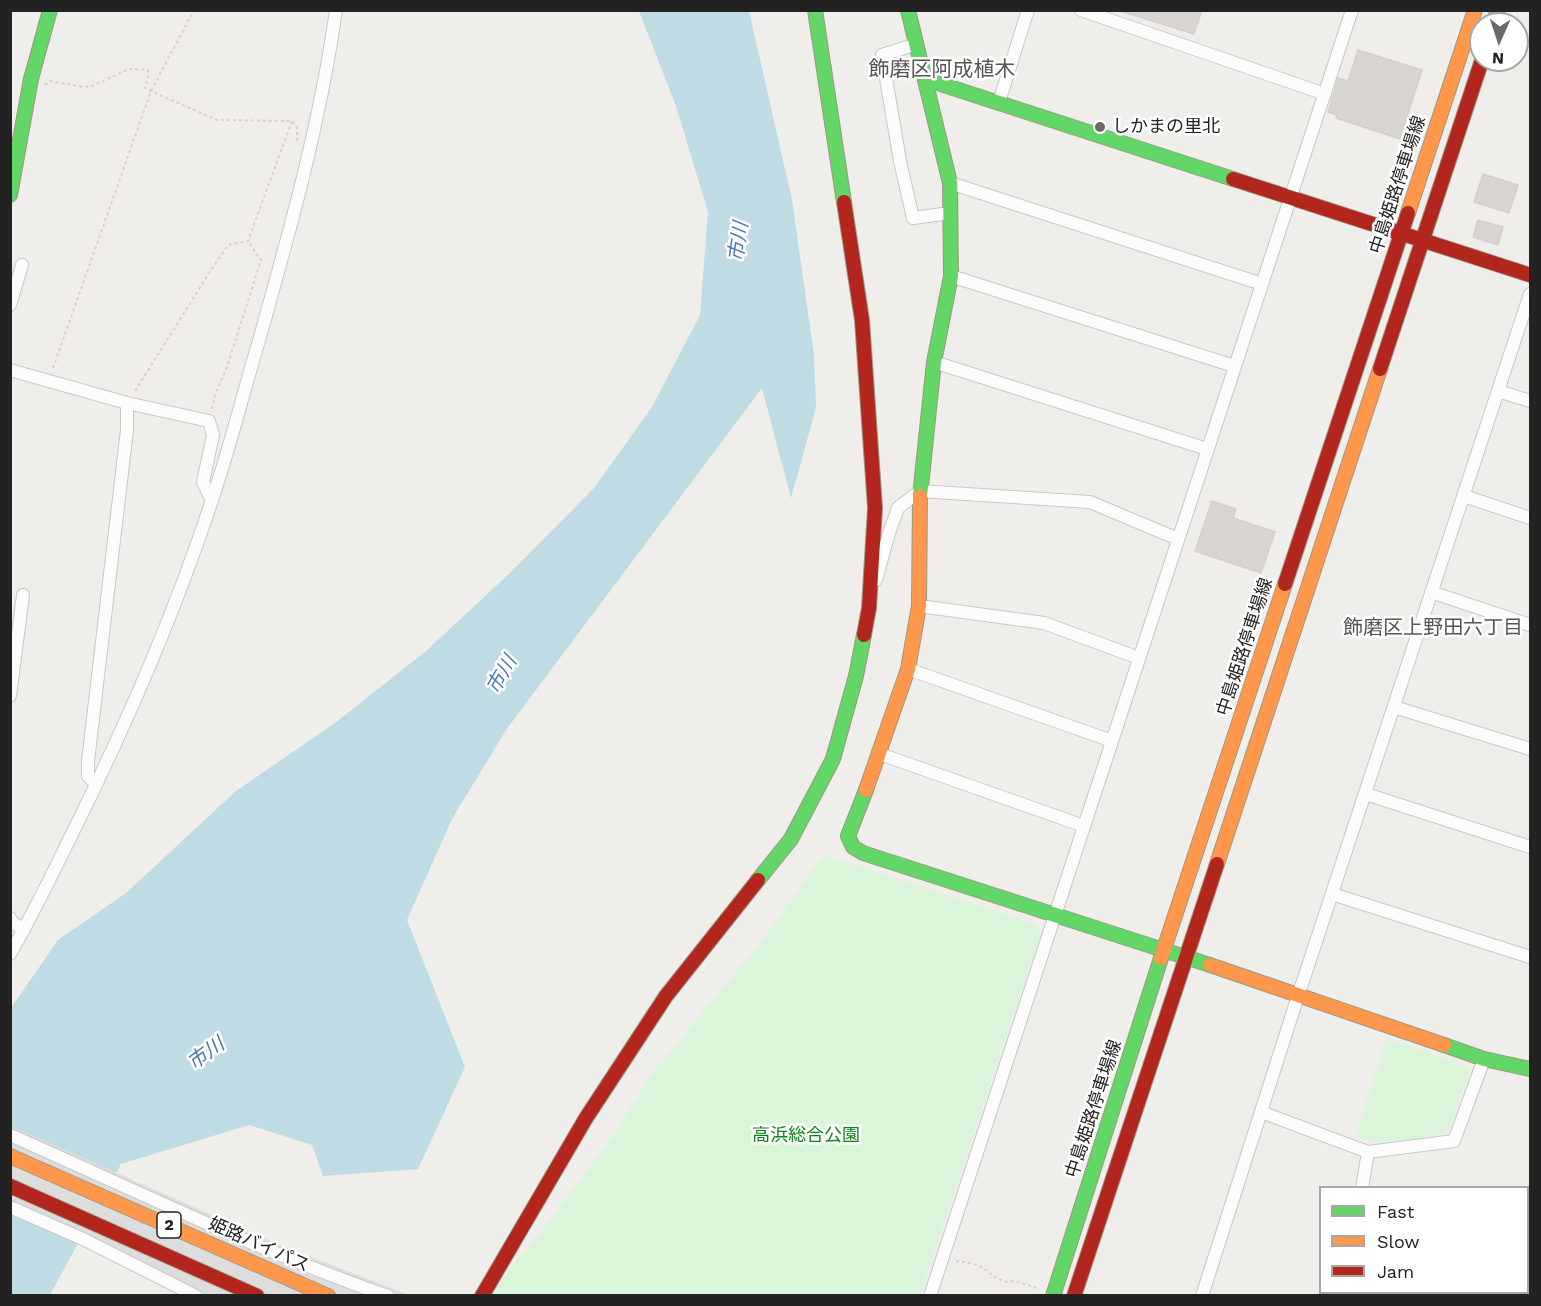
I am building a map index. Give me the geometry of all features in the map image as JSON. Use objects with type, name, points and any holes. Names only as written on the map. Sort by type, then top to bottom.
[{"type":"main road","points":[[10,195],[23,109],[36,49],[50,10]]},
{"type":"main road","points":[[482,1296],[586,1118],[666,996],[791,839],[832,759],[856,676],[869,608],[875,508],[861,320],[815,10]]},
{"type":"main road","points":[[908,10],[950,183],[951,276],[934,362],[920,491],[919,606],[908,669],[880,754],[848,836],[853,847],[863,853],[1186,957],[1484,1059],[1530,1069]]},
{"type":"main road","name":"中島姫路停車場線","points":[[1053,1294],[1163,951],[1475,10]]},
{"type":"main road","points":[[1074,1296],[1478,72]]},
{"type":"main road","points":[[925,79],[1530,275]]},
{"type":"main road","name":"姫路バイパス","points":[[10,1156],[328,1296]]},
{"type":"main road","name":"2","points":[[10,1186],[256,1296]]},
{"type":"main road","points":[[168,1256],[243,1296]]},
{"type":"main road","points":[[301,1284],[338,1296]]},
{"type":"street","points":[[10,954],[96,784],[140,690],[185,577],[212,501],[301,188],[330,53],[336,10]]},
{"type":"street","points":[[999,102],[1029,10]]},
{"type":"street","points":[[1081,10],[1325,94]]},
{"type":"street","points":[[930,1296],[1352,10]]},
{"type":"street","points":[[917,44],[882,55],[900,162],[913,218],[950,213]]},
{"type":"street","points":[[950,183],[1262,284]]},
{"type":"street","points":[[11,304],[22,265]]},
{"type":"street","points":[[951,276],[1234,366]]},
{"type":"street","points":[[1202,1296],[1298,996],[1530,294]]},
{"type":"street","points":[[934,362],[1207,449]]},
{"type":"street","points":[[10,370],[127,403],[209,421],[213,435],[203,482],[212,501]]},
{"type":"street","points":[[1498,391],[1530,401]]},
{"type":"street","points":[[96,784],[88,776],[88,761],[127,430],[127,403]]},
{"type":"street","points":[[869,608],[898,508],[920,491],[1090,502],[1178,539]]},
{"type":"street","points":[[1464,496],[1530,518]]},
{"type":"street","points":[[1431,592],[1530,625]]},
{"type":"street","points":[[10,696],[23,595]]},
{"type":"street","points":[[919,606],[1044,623],[1139,658]]},
{"type":"street","points":[[908,669],[1112,741]]},
{"type":"street","points":[[1394,707],[1530,749]]},
{"type":"street","points":[[880,754],[1084,826]]},
{"type":"street","points":[[1366,794],[1530,847]]},
{"type":"street","points":[[1332,894],[1530,957]]},
{"type":"street","points":[[11,921],[24,930]]},
{"type":"street","points":[[1261,1112],[1368,1152],[1454,1141],[1484,1059]]},
{"type":"street","points":[[10,1135],[328,1275],[388,1296]]},
{"type":"street","points":[[1362,1186],[1368,1152]]},
{"type":"street","points":[[10,1207],[83,1239],[196,1296]]},
{"type":"path","points":[[48,382],[151,91],[194,10]]},
{"type":"path","points":[[43,94],[45,84],[50,81],[84,87],[92,86],[129,69],[148,70],[145,88],[217,120],[292,122],[297,127],[297,147]]},
{"type":"path","points":[[248,241],[292,122]]},
{"type":"path","points":[[127,403],[228,245],[248,241]]},
{"type":"path","points":[[209,421],[215,395],[227,367],[261,260],[248,241]]},
{"type":"path","points":[[943,1256],[982,1268],[996,1278],[1007,1282],[1015,1281],[1053,1294]]},
{"type":"green space","name":"高浜総合公園","points":[[823,855],[1037,925],[1041,933],[920,1295],[491,1296],[612,1137],[651,1075],[768,933]]},
{"type":"green space","points":[[1387,1038],[1471,1068],[1448,1132],[1382,1145],[1355,1136]]},
{"type":"water","name":"市川","points":[[639,11],[749,11],[792,200],[814,355],[816,408],[791,498],[762,388],[506,730],[452,819],[407,920],[465,1067],[418,1169],[323,1176],[312,1145],[249,1125],[121,1164],[50,1295],[11,1296],[11,1008],[58,940],[126,893],[236,791],[335,723],[426,651],[511,572],[594,488],[652,407],[700,315],[708,212],[676,106]]},
{"type":"pier","points":[[11,1126],[275,1243],[409,1295],[182,1295],[81,1245],[11,1214]]},
{"type":"building","points":[[1117,10],[1202,10],[1194,34]]},
{"type":"building","points":[[1358,50],[1422,70],[1400,139],[1336,118],[1337,115],[1328,112],[1338,78],[1348,81]]},
{"type":"building","points":[[1483,174],[1518,185],[1509,213],[1474,202]]},
{"type":"building","points":[[1478,220],[1503,227],[1498,245],[1473,237]]},
{"type":"building","points":[[1212,501],[1236,509],[1233,518],[1275,532],[1261,573],[1195,551]]},
{"type":"traffic: fast","points":[[10,195],[31,79],[50,10]]},
{"type":"traffic: fast","points":[[815,10],[844,202]]},
{"type":"traffic: fast","points":[[908,10],[950,183],[951,276],[934,362],[920,496]]},
{"type":"traffic: fast","points":[[925,79],[1233,179]]},
{"type":"traffic: fast","points":[[758,880],[791,839],[833,759],[856,676],[864,635]]},
{"type":"traffic: fast","points":[[866,790],[848,836],[853,847],[863,853],[1210,965]]},
{"type":"traffic: fast","points":[[1053,1296],[1161,958]]},
{"type":"traffic: fast","points":[[1444,1045],[1484,1059],[1530,1069]]},
{"type":"traffic: slow","points":[[1408,213],[1475,10]]},
{"type":"traffic: slow","points":[[1217,864],[1380,369]]},
{"type":"traffic: slow","points":[[866,790],[908,669],[919,606],[920,496]]},
{"type":"traffic: slow","points":[[1161,958],[1285,584]]},
{"type":"traffic: slow","points":[[1210,965],[1444,1045]]},
{"type":"traffic: slow","points":[[10,1156],[328,1296]]},
{"type":"traffic: jam","points":[[1380,369],[1478,72]]},
{"type":"traffic: jam","points":[[1233,179],[1530,275]]},
{"type":"traffic: jam","points":[[844,202],[862,320],[875,508],[869,608],[864,635]]},
{"type":"traffic: jam","points":[[1285,584],[1408,213]]},
{"type":"traffic: jam","points":[[1074,1296],[1217,864]]},
{"type":"traffic: jam","points":[[482,1296],[586,1118],[666,996],[758,880]]},
{"type":"traffic: jam","points":[[10,1186],[257,1296]]},
{"type":"place","name":"しかまの里北","points":[[1100,127]]},
{"type":"district","name":"飾磨区阿成植木","points":[[942,70]]},
{"type":"district","name":"飾磨区上野田六丁目","points":[[1433,628]]}]
